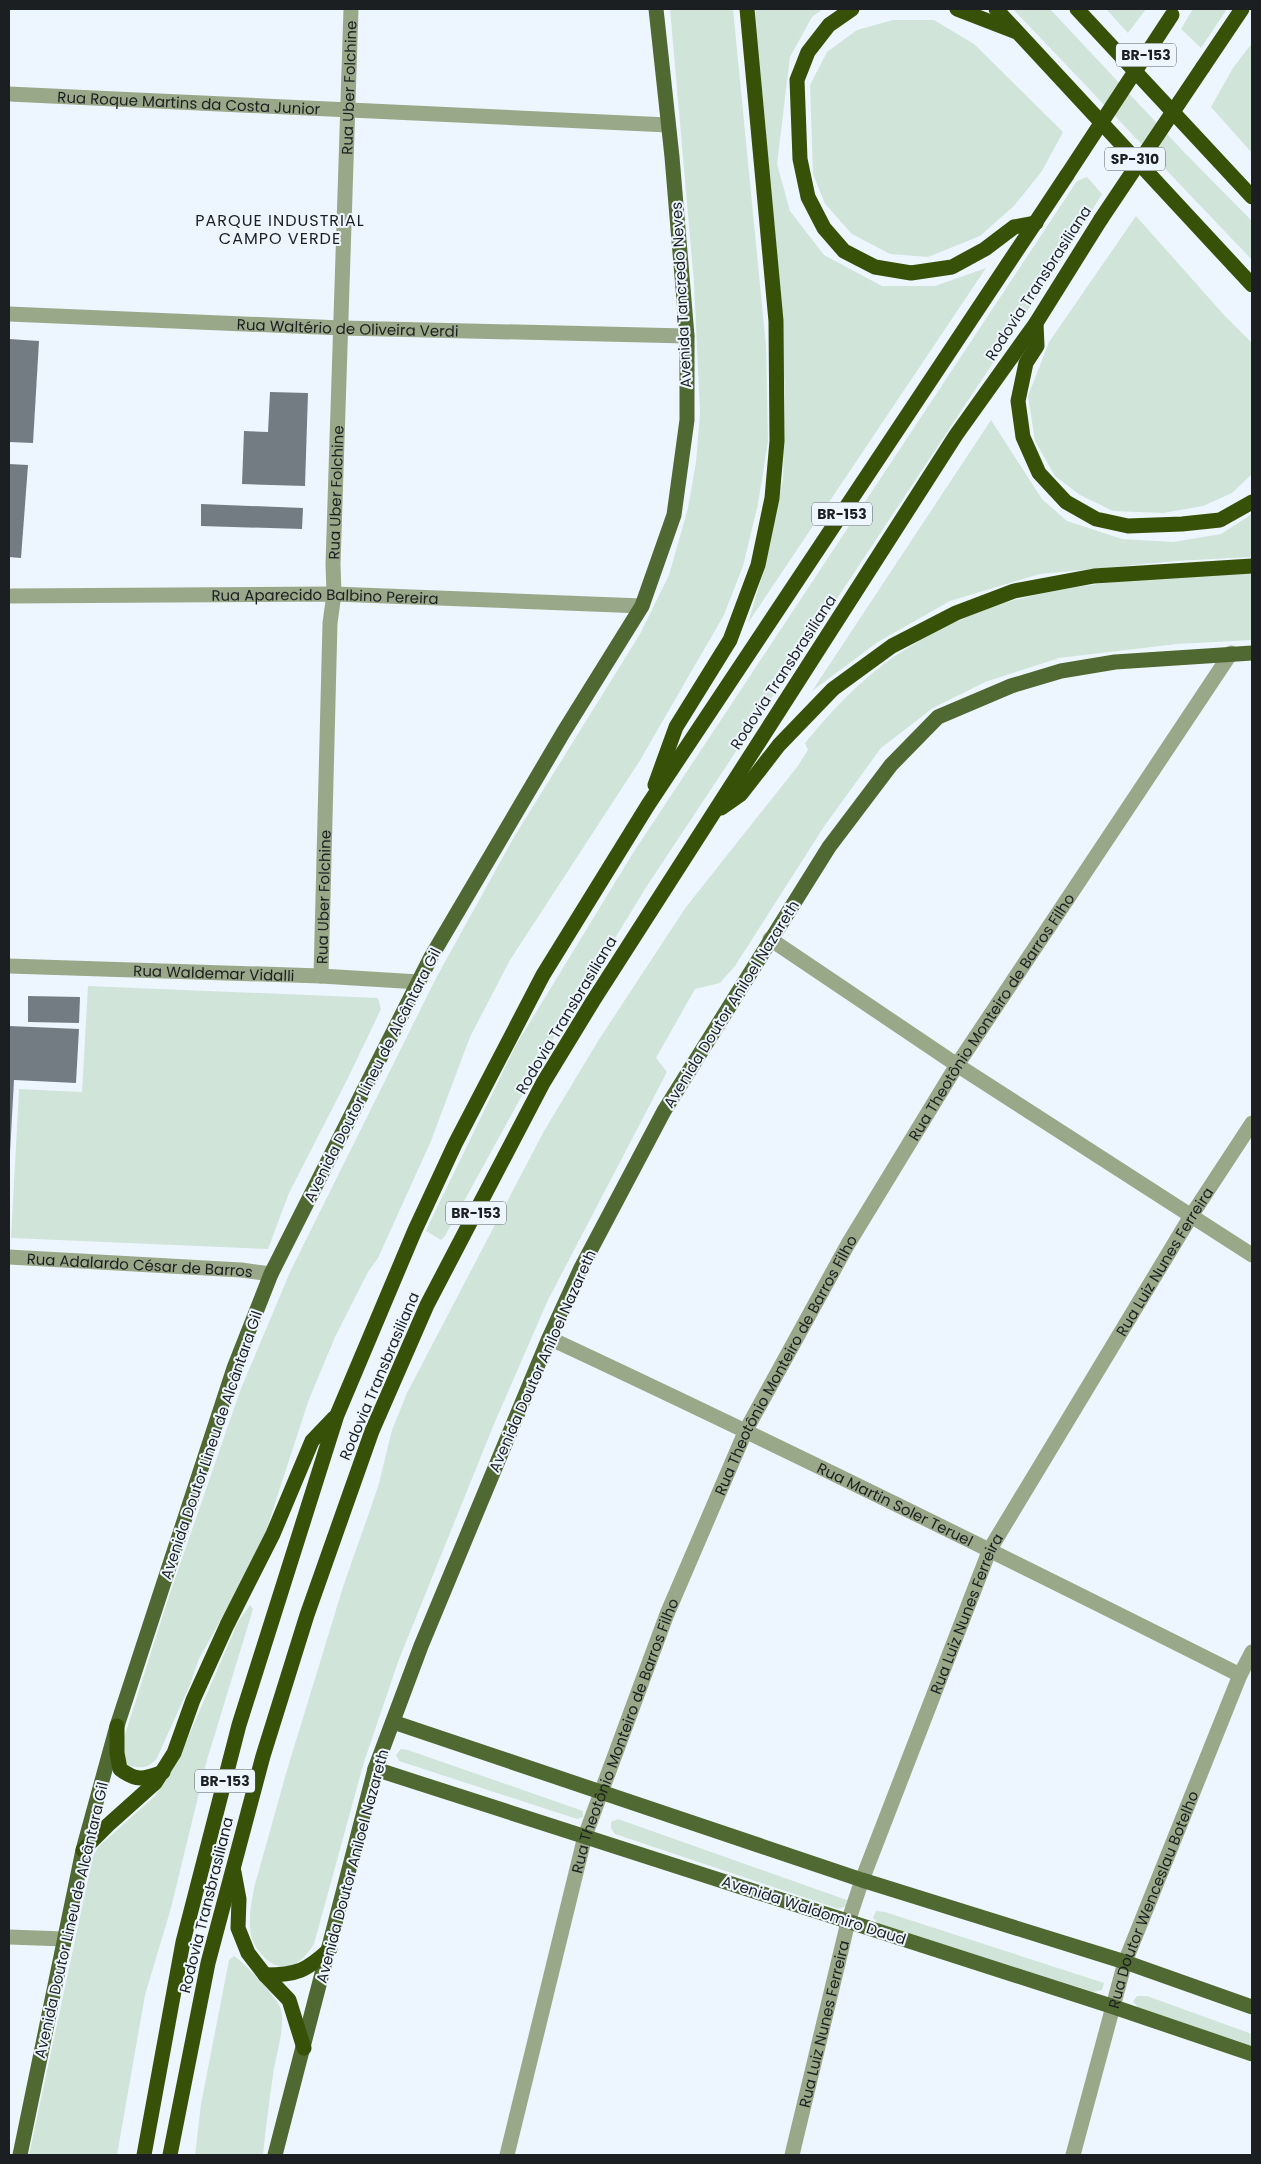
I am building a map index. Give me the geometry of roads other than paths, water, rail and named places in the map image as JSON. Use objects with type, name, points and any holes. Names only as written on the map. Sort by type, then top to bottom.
[{"type":"highway","points":[[648,806],[676,727],[730,640],[758,565],[772,498],[777,441],[776,322],[747,9]]},
{"type":"highway","points":[[852,9],[829,25],[808,52],[797,80],[800,159],[808,196],[824,228],[844,251],[875,266],[911,273],[952,267],[985,249],[1014,227],[1036,223]]},
{"type":"highway","points":[[957,9],[1018,33]]},
{"type":"highway","name":"SP-310","points":[[996,9],[1252,285]]},
{"type":"highway","points":[[1077,9],[1252,197]]},
{"type":"highway","points":[[1238,14],[1252,11]]},
{"type":"highway","name":"Rodovia Transbrasiliana","points":[[144,2155],[183,1942],[248,1697],[337,1415],[415,1230],[455,1144],[543,975],[648,806],[1174,12]]},
{"type":"highway","name":"Rodovia Transbrasiliana","points":[[170,2155],[208,1963],[263,1756],[307,1616],[372,1431],[427,1305],[543,1084],[598,994],[956,435],[1036,323],[1101,219],[1238,14]]},
{"type":"highway","points":[[1036,323],[1037,346],[1026,363],[1018,401],[1023,437],[1039,473],[1066,502],[1096,519],[1128,526],[1182,524],[1220,520],[1252,502]]},
{"type":"highway","points":[[712,816],[740,794],[779,745],[833,690],[892,646],[956,613],[1014,591],[1094,576],[1252,566]]},
{"type":"highway","points":[[83,1850],[108,1824],[155,1783],[163,1772],[174,1753],[193,1700],[227,1625],[273,1534],[312,1441],[337,1415]]},
{"type":"highway","points":[[117,1726],[117,1753],[120,1769],[129,1776],[140,1779],[163,1772]]},
{"type":"highway","points":[[233,1867],[239,1899],[238,1928],[248,1953],[265,1975],[289,2000],[304,2048]]},
{"type":"highway","points":[[265,1975],[291,1975],[316,1962],[330,1949]]},
{"type":"main road","name":"Avenida Tancredo Neves","points":[[642,606],[674,515],[687,420],[686,336],[672,156],[656,9]]},
{"type":"main road","name":"Avenida Doutor Lineu de Alcântara Gil","points":[[20,2155],[83,1850],[117,1726],[234,1368],[271,1274],[419,982],[563,733],[642,606]]},
{"type":"main road","name":"Avenida Doutor Aniloel Nazareth","points":[[276,2155],[375,1769],[421,1646],[549,1338],[581,1268],[664,1111],[829,847],[891,765],[938,717],[1011,686],[1061,671],[1114,662],[1252,653]]},
{"type":"main road","points":[[393,1722],[862,1880],[1124,1962],[1252,2007]]},
{"type":"main road","name":"Avenida Waldomiro Daud","points":[[375,1769],[1111,2006],[1252,2054]]},
{"type":"street","name":"Rua Uber Folchine","points":[[322,976],[330,623],[334,594],[332,564],[342,328],[351,9]]},
{"type":"street","name":"Rua Roque Martins da Costa Junior","points":[[9,94],[668,125]]},
{"type":"street","name":"Rua Waltério de Oliveira Verdi","points":[[9,314],[342,328],[686,336]]},
{"type":"street","name":"Rua Aparecido Balbino Pereira","points":[[9,596],[334,594],[642,606]]},
{"type":"street","name":"Rua Theotônio Monteiro de Barros Filho","points":[[507,2155],[585,1836],[667,1614],[746,1430],[848,1244],[957,1065],[1231,653]]},
{"type":"street","points":[[770,939],[957,1065],[1252,1255]]},
{"type":"street","name":"Rua Waldemar Vidalli","points":[[9,966],[322,976],[419,982]]},
{"type":"street","name":"Rua Luiz Nunes Ferreira","points":[[792,2155],[848,1922],[862,1880],[990,1549],[1191,1216],[1252,1123]]},
{"type":"street","name":"Rua Adalardo César de Barros","points":[[9,1257],[242,1270],[271,1274]]},
{"type":"street","name":"Rua Martin Soler Teruel","points":[[549,1338],[746,1430],[990,1549],[1240,1675]]},
{"type":"street","name":"Rua Doutor Wenceslau Botelho","points":[[1073,2155],[1124,1962],[1240,1675],[1252,1652]]},
{"type":"street","points":[[9,1937],[64,1939]]},
{"type":"district","name":"PARQUE INDUSTRIAL CAMPO VERDE","points":[[280,229]]}]
